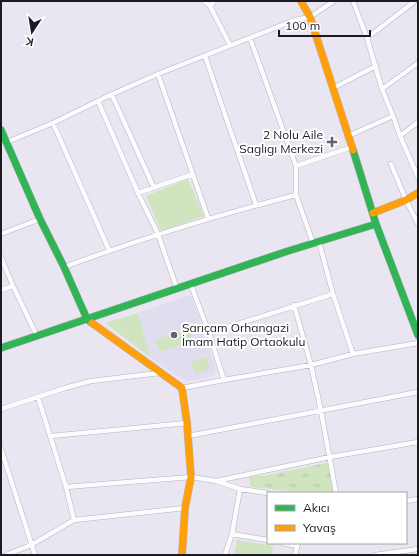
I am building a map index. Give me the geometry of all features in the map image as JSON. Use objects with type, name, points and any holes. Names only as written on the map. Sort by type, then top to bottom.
[{"type":"street","points":[[204,1],[210,6],[230,46]]},
{"type":"street","points":[[210,6],[214,1]]},
{"type":"street","points":[[301,1],[310,17],[376,224],[418,335]]},
{"type":"street","points":[[7,142],[53,123],[158,74],[295,20],[310,17],[334,1]]},
{"type":"street","points":[[352,1],[367,38],[382,89],[400,136],[417,170],[418,177]]},
{"type":"street","points":[[367,38],[415,1]]},
{"type":"street","points":[[250,38],[296,166],[296,194],[316,242],[353,354]]},
{"type":"street","points":[[205,56],[256,205]]},
{"type":"street","points":[[382,89],[418,63]]},
{"type":"street","points":[[333,88],[376,66]]},
{"type":"street","points":[[158,74],[208,218]]},
{"type":"street","points":[[112,95],[154,188]]},
{"type":"street","points":[[98,101],[138,193],[158,234],[177,289]]},
{"type":"street","points":[[348,136],[393,116]]},
{"type":"street","points":[[400,136],[418,122]]},
{"type":"street","points":[[53,123],[109,250]]},
{"type":"street","points":[[1,130],[40,219],[64,267],[86,319],[182,388],[311,365],[353,354],[418,343]]},
{"type":"street","points":[[296,166],[352,146]]},
{"type":"street","points":[[391,164],[418,224]]},
{"type":"street","points":[[138,193],[193,174]]},
{"type":"street","points":[[373,213],[406,200],[418,193]]},
{"type":"street","points":[[64,267],[109,250],[208,218],[296,194]]},
{"type":"street","points":[[1,234],[40,219]]},
{"type":"street","points":[[1,348],[316,242],[376,224]]},
{"type":"street","points":[[1,257],[37,336]]},
{"type":"street","points":[[190,285],[209,333],[224,380]]},
{"type":"street","points":[[1,290],[13,286]]},
{"type":"street","points":[[209,333],[294,305],[333,294]]},
{"type":"street","points":[[294,305],[311,365],[336,492]]},
{"type":"street","points":[[1,409],[91,381],[160,373]]},
{"type":"street","points":[[182,388],[187,423],[191,477],[185,508],[182,555]]},
{"type":"street","points":[[188,436],[418,392]]},
{"type":"street","points":[[38,397],[66,487],[74,520]]},
{"type":"street","points":[[51,436],[187,423]]},
{"type":"street","points":[[216,481],[330,457],[418,442]]},
{"type":"street","points":[[1,449],[35,555]]},
{"type":"street","points":[[66,487],[191,477],[216,481],[240,489],[267,493]]},
{"type":"street","points":[[225,555],[232,534],[240,489]]},
{"type":"street","points":[[407,500],[418,499]]},
{"type":"street","points":[[6,555],[31,546],[74,520],[185,508]]},
{"type":"street","points":[[232,534],[267,540]]},
{"type":"street","points":[[296,555],[297,544]]},
{"type":"street","points":[[375,555],[418,549]]},
{"type":"shaded area","name":"Sarıçam Orhangazi İmam Hatip Ortaokulu","points":[[191,295],[216,369],[213,376],[189,381],[177,376],[150,357],[138,313]]},
{"type":"green space","points":[[188,179],[204,216],[161,231],[146,196]]},
{"type":"green space","points":[[138,313],[150,357],[105,323]]},
{"type":"green space","points":[[188,329],[193,340],[160,352],[155,340]]},
{"type":"green space","points":[[206,357],[210,369],[195,374],[191,362]]},
{"type":"green space","points":[[327,463],[332,477],[333,492],[291,492],[251,487],[249,477],[262,476]]},
{"type":"green space","points":[[237,540],[273,546],[272,555],[234,555]]},
{"type":"traffic: fast","points":[[1,130],[40,219],[64,267],[87,319],[92,323]]},
{"type":"traffic: fast","points":[[353,150],[376,224],[418,335]]},
{"type":"traffic: fast","points":[[1,348],[288,251],[376,224]]},
{"type":"traffic: slow","points":[[301,1],[310,17],[353,150]]},
{"type":"traffic: slow","points":[[373,213],[406,200],[418,193]]},
{"type":"traffic: slow","points":[[92,323],[182,388],[187,423],[191,477],[185,508],[182,555]]},
{"type":"place","name":"2 Nolu Aile Saglıgı Merkezi","points":[[332,142]]},
{"type":"place","name":"Sarıçam Orhangazi İmam Hatip Ortaokulu","points":[[174,335]]}]
